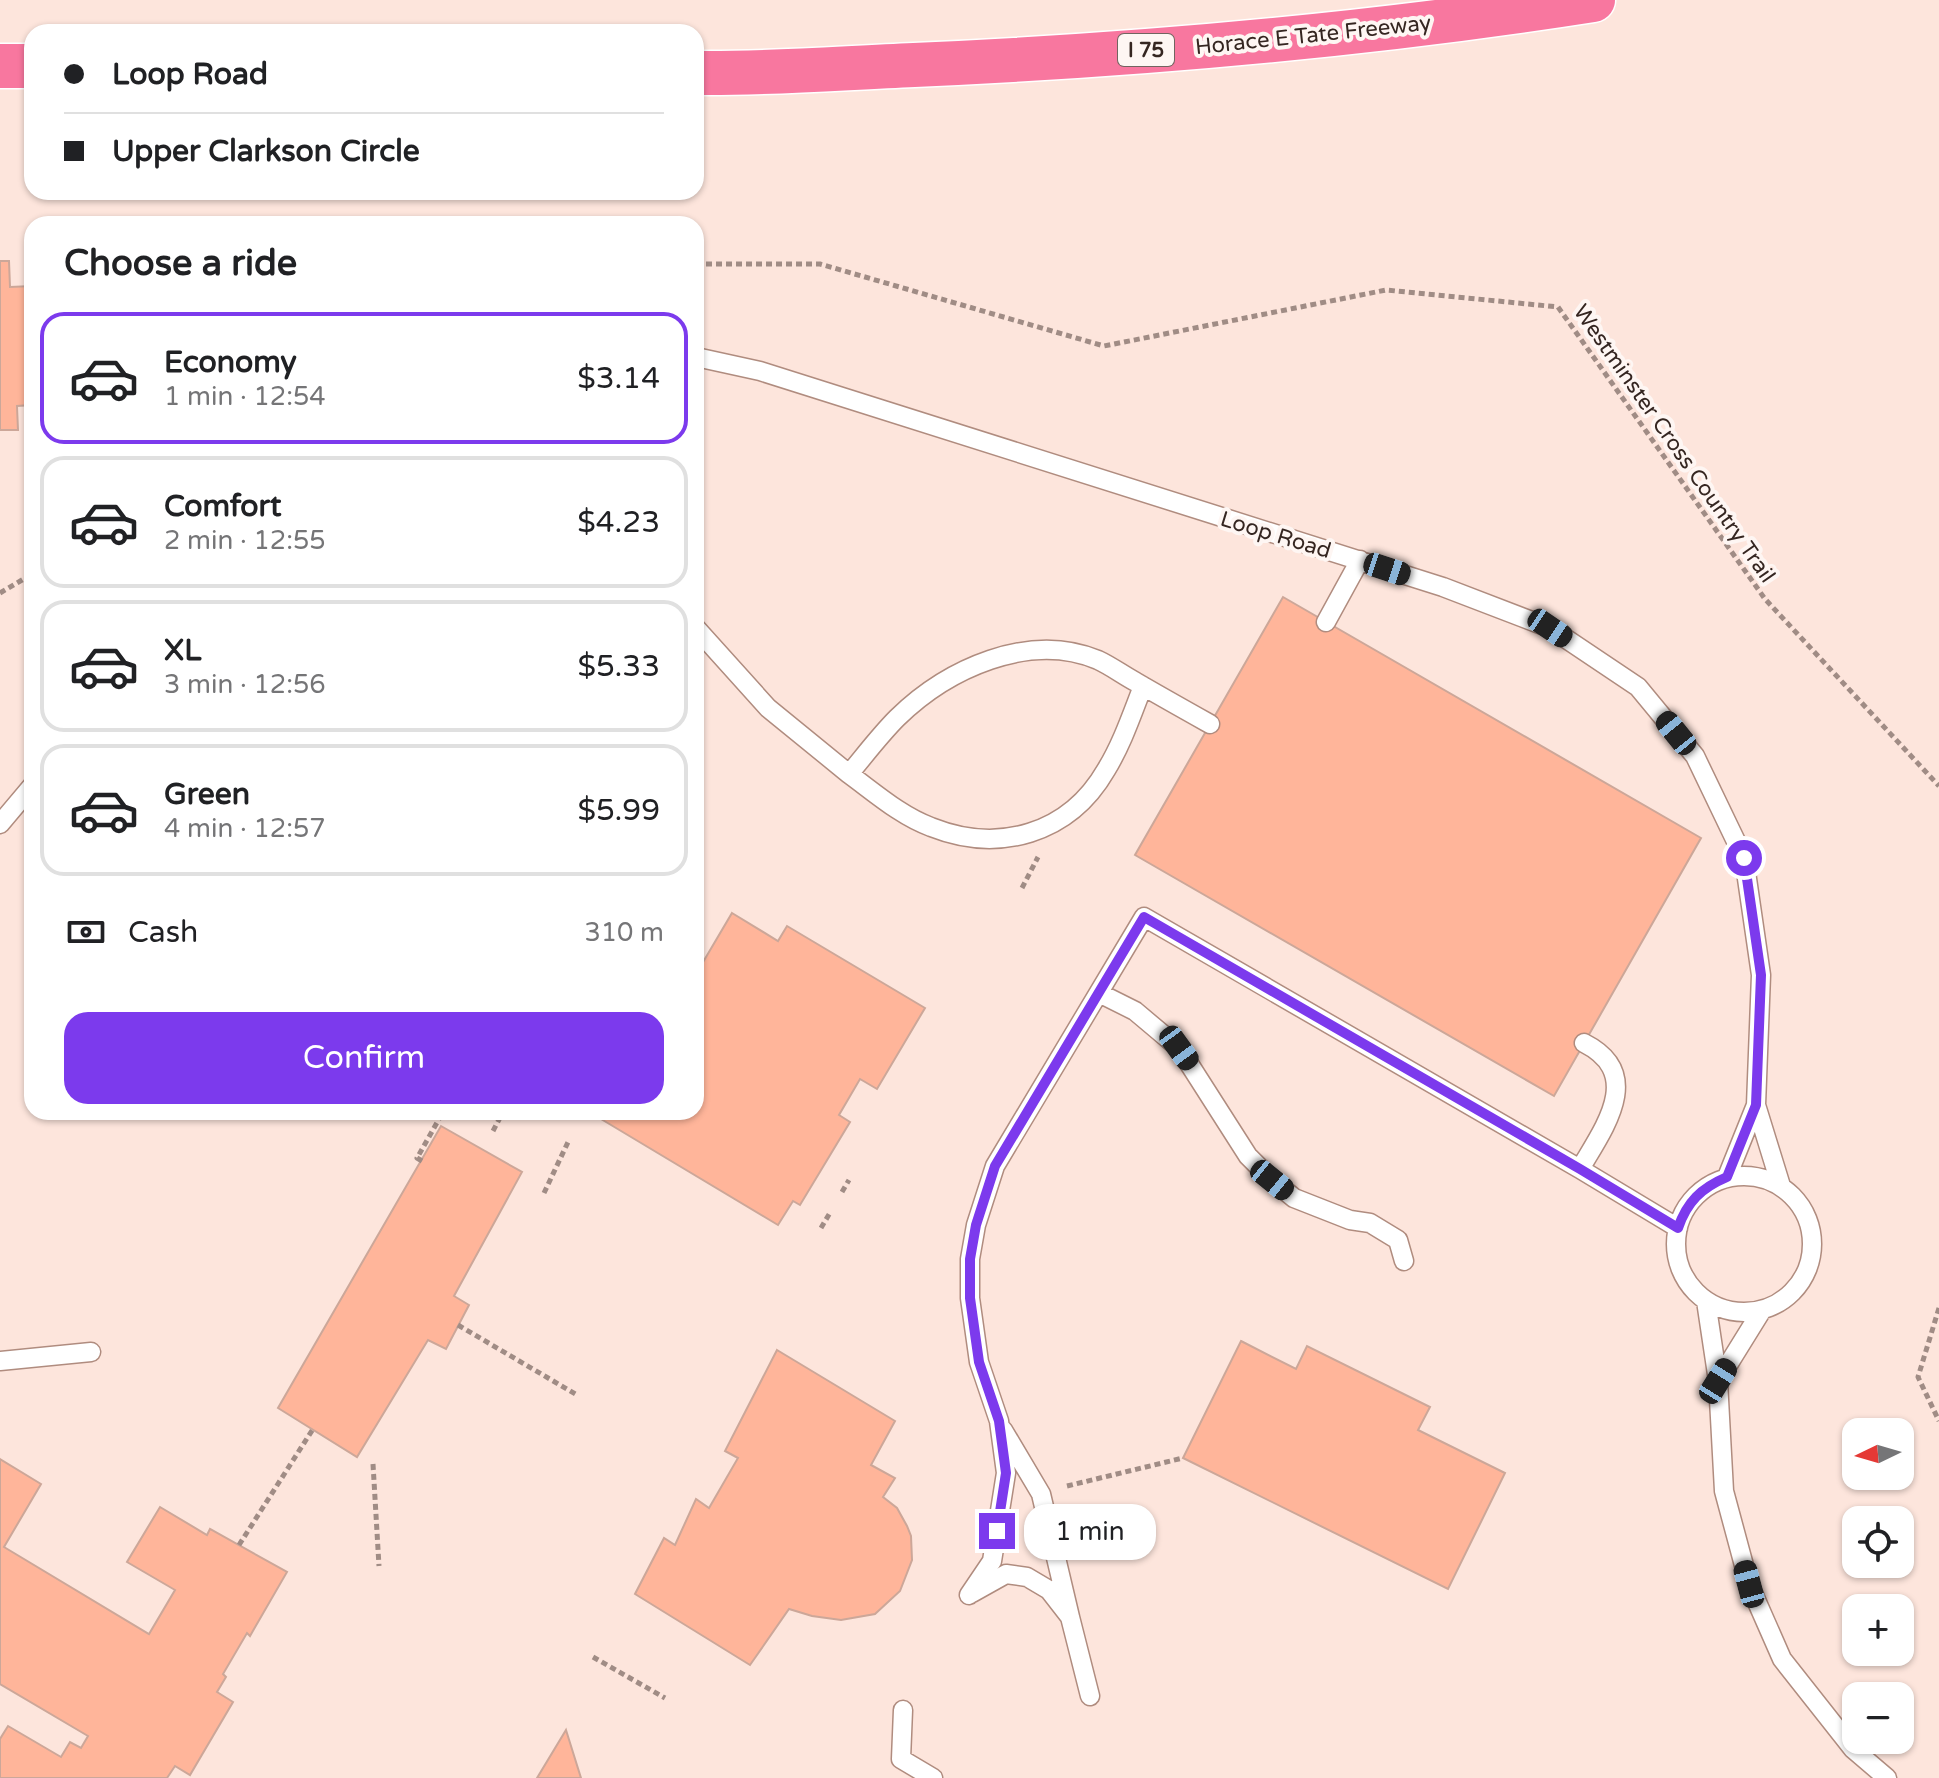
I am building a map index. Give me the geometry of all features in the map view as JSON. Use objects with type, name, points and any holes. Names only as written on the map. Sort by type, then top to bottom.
[{"type":"highway","name":"Horace E Tate Freeway","points":[[704,73],[1017,61],[1237,43],[1493,15],[1593,0]]},
{"type":"highway","points":[[0,66],[24,66]]},
{"type":"lane","name":"Loop Road","points":[[704,359],[760,371],[1443,587],[1550,628],[1638,687],[1695,756],[1744,858],[1761,975],[1756,1105],[1781,1186]]},
{"type":"lane","points":[[1326,622],[1360,560]]},
{"type":"lane","points":[[704,637],[768,708],[849,774],[895,807],[930,827],[973,840],[1013,838],[1053,825],[1079,804],[1105,773],[1143,686]]},
{"type":"lane","points":[[849,774],[896,719],[930,690],[955,675],[989,661],[1026,652],[1067,651],[1099,660],[1210,724]]},
{"type":"lane","points":[[0,824],[24,796]]},
{"type":"lane","points":[[1070,1617],[1049,1590],[1027,1577],[1006,1574],[969,1595],[992,1561],[1006,1473],[999,1421],[979,1362],[970,1298],[970,1259],[976,1225],[995,1166],[1144,917],[1678,1228]]},
{"type":"lane","points":[[1099,993],[1135,1011],[1179,1048],[1248,1156],[1272,1180],[1294,1198],[1350,1220],[1370,1223],[1398,1240],[1404,1261]]},
{"type":"lane","points":[[1580,1169],[1616,1103],[1616,1083],[1609,1061],[1584,1043]]},
{"type":"lane","name":"Loop Road","points":[[1727,1177],[1756,1105]]},
{"type":"lane","points":[[1755,1176],[1781,1186],[1796,1199],[1807,1215],[1812,1235],[1812,1254],[1806,1273],[1795,1289],[1780,1302],[1762,1310],[1743,1312],[1723,1309],[1706,1301],[1690,1287],[1680,1269],[1676,1249],[1684,1211],[1695,1196],[1710,1184],[1727,1177],[1755,1176]]},
{"type":"lane","points":[[1706,1301],[1718,1381],[1724,1491],[1749,1584],[1782,1659],[1853,1749],[1887,1778]]},
{"type":"lane","points":[[1718,1381],[1762,1310]]},
{"type":"lane","points":[[0,1361],[91,1352]]},
{"type":"lane","points":[[999,1421],[1041,1494],[1090,1696]]},
{"type":"lane","points":[[903,1710],[901,1759],[933,1778]]},
{"type":"path","name":"Westminster Cross Country Trail","points":[[704,264],[820,264],[1104,346],[1386,290],[1558,307],[1765,599],[1939,786]]},
{"type":"path","points":[[0,593],[24,581]]},
{"type":"path","points":[[422,1161],[417,1158],[438,1120]]},
{"type":"path","points":[[493,1131],[499,1120]]},
{"type":"path","points":[[544,1193],[569,1140]]},
{"type":"path","points":[[842,1192],[849,1180]]},
{"type":"path","points":[[821,1228],[831,1211]]},
{"type":"path","points":[[1939,1308],[1918,1377],[1939,1421]]},
{"type":"path","points":[[458,1325],[577,1395]]},
{"type":"path","points":[[239,1545],[313,1429]]},
{"type":"path","points":[[1067,1486],[1183,1458]]},
{"type":"path","points":[[373,1464],[379,1566]]},
{"type":"path","points":[[593,1657],[665,1698]]},
{"type":"building","points":[[0,261],[9,261],[10,287],[24,286],[24,406],[17,406],[18,430],[0,430]]},
{"type":"building","points":[[1283,597],[1701,838],[1554,1096],[1135,855]]},
{"type":"building","points":[[732,913],[778,941],[787,926],[925,1008],[877,1089],[860,1079],[839,1115],[850,1122],[800,1205],[793,1201],[778,1225],[603,1120],[704,1120],[704,960]]},
{"type":"building","points":[[441,1126],[522,1172],[454,1296],[469,1305],[446,1349],[428,1340],[357,1457],[278,1408]]},
{"type":"building","points":[[1241,1341],[1296,1369],[1307,1346],[1430,1407],[1418,1430],[1505,1473],[1448,1589],[1183,1458]]},
{"type":"building","points":[[777,1350],[895,1421],[871,1465],[895,1478],[883,1497],[897,1508],[907,1526],[911,1536],[912,1560],[900,1591],[875,1614],[841,1620],[789,1609],[750,1665],[635,1594],[664,1538],[675,1545],[696,1499],[709,1508],[738,1458],[725,1451]]},
{"type":"building","points":[[0,1459],[41,1484],[4,1547],[149,1634],[175,1590],[127,1562],[160,1507],[207,1535],[210,1529],[287,1572],[250,1636],[247,1633],[223,1674],[226,1677],[217,1692],[233,1702],[190,1775],[175,1766],[167,1778],[0,1778],[0,1739],[8,1726],[61,1757],[70,1742],[81,1748],[88,1736],[0,1684]]},
{"type":"building","points":[[566,1730],[581,1778],[537,1778]]},
{"type":"route","points":[[997,1531],[1006,1473],[999,1421],[979,1362],[970,1298],[970,1259],[976,1225],[995,1166],[1144,917],[1678,1228],[1684,1211],[1695,1196],[1710,1184],[1727,1177],[1756,1105],[1761,975],[1744,858]]}]
